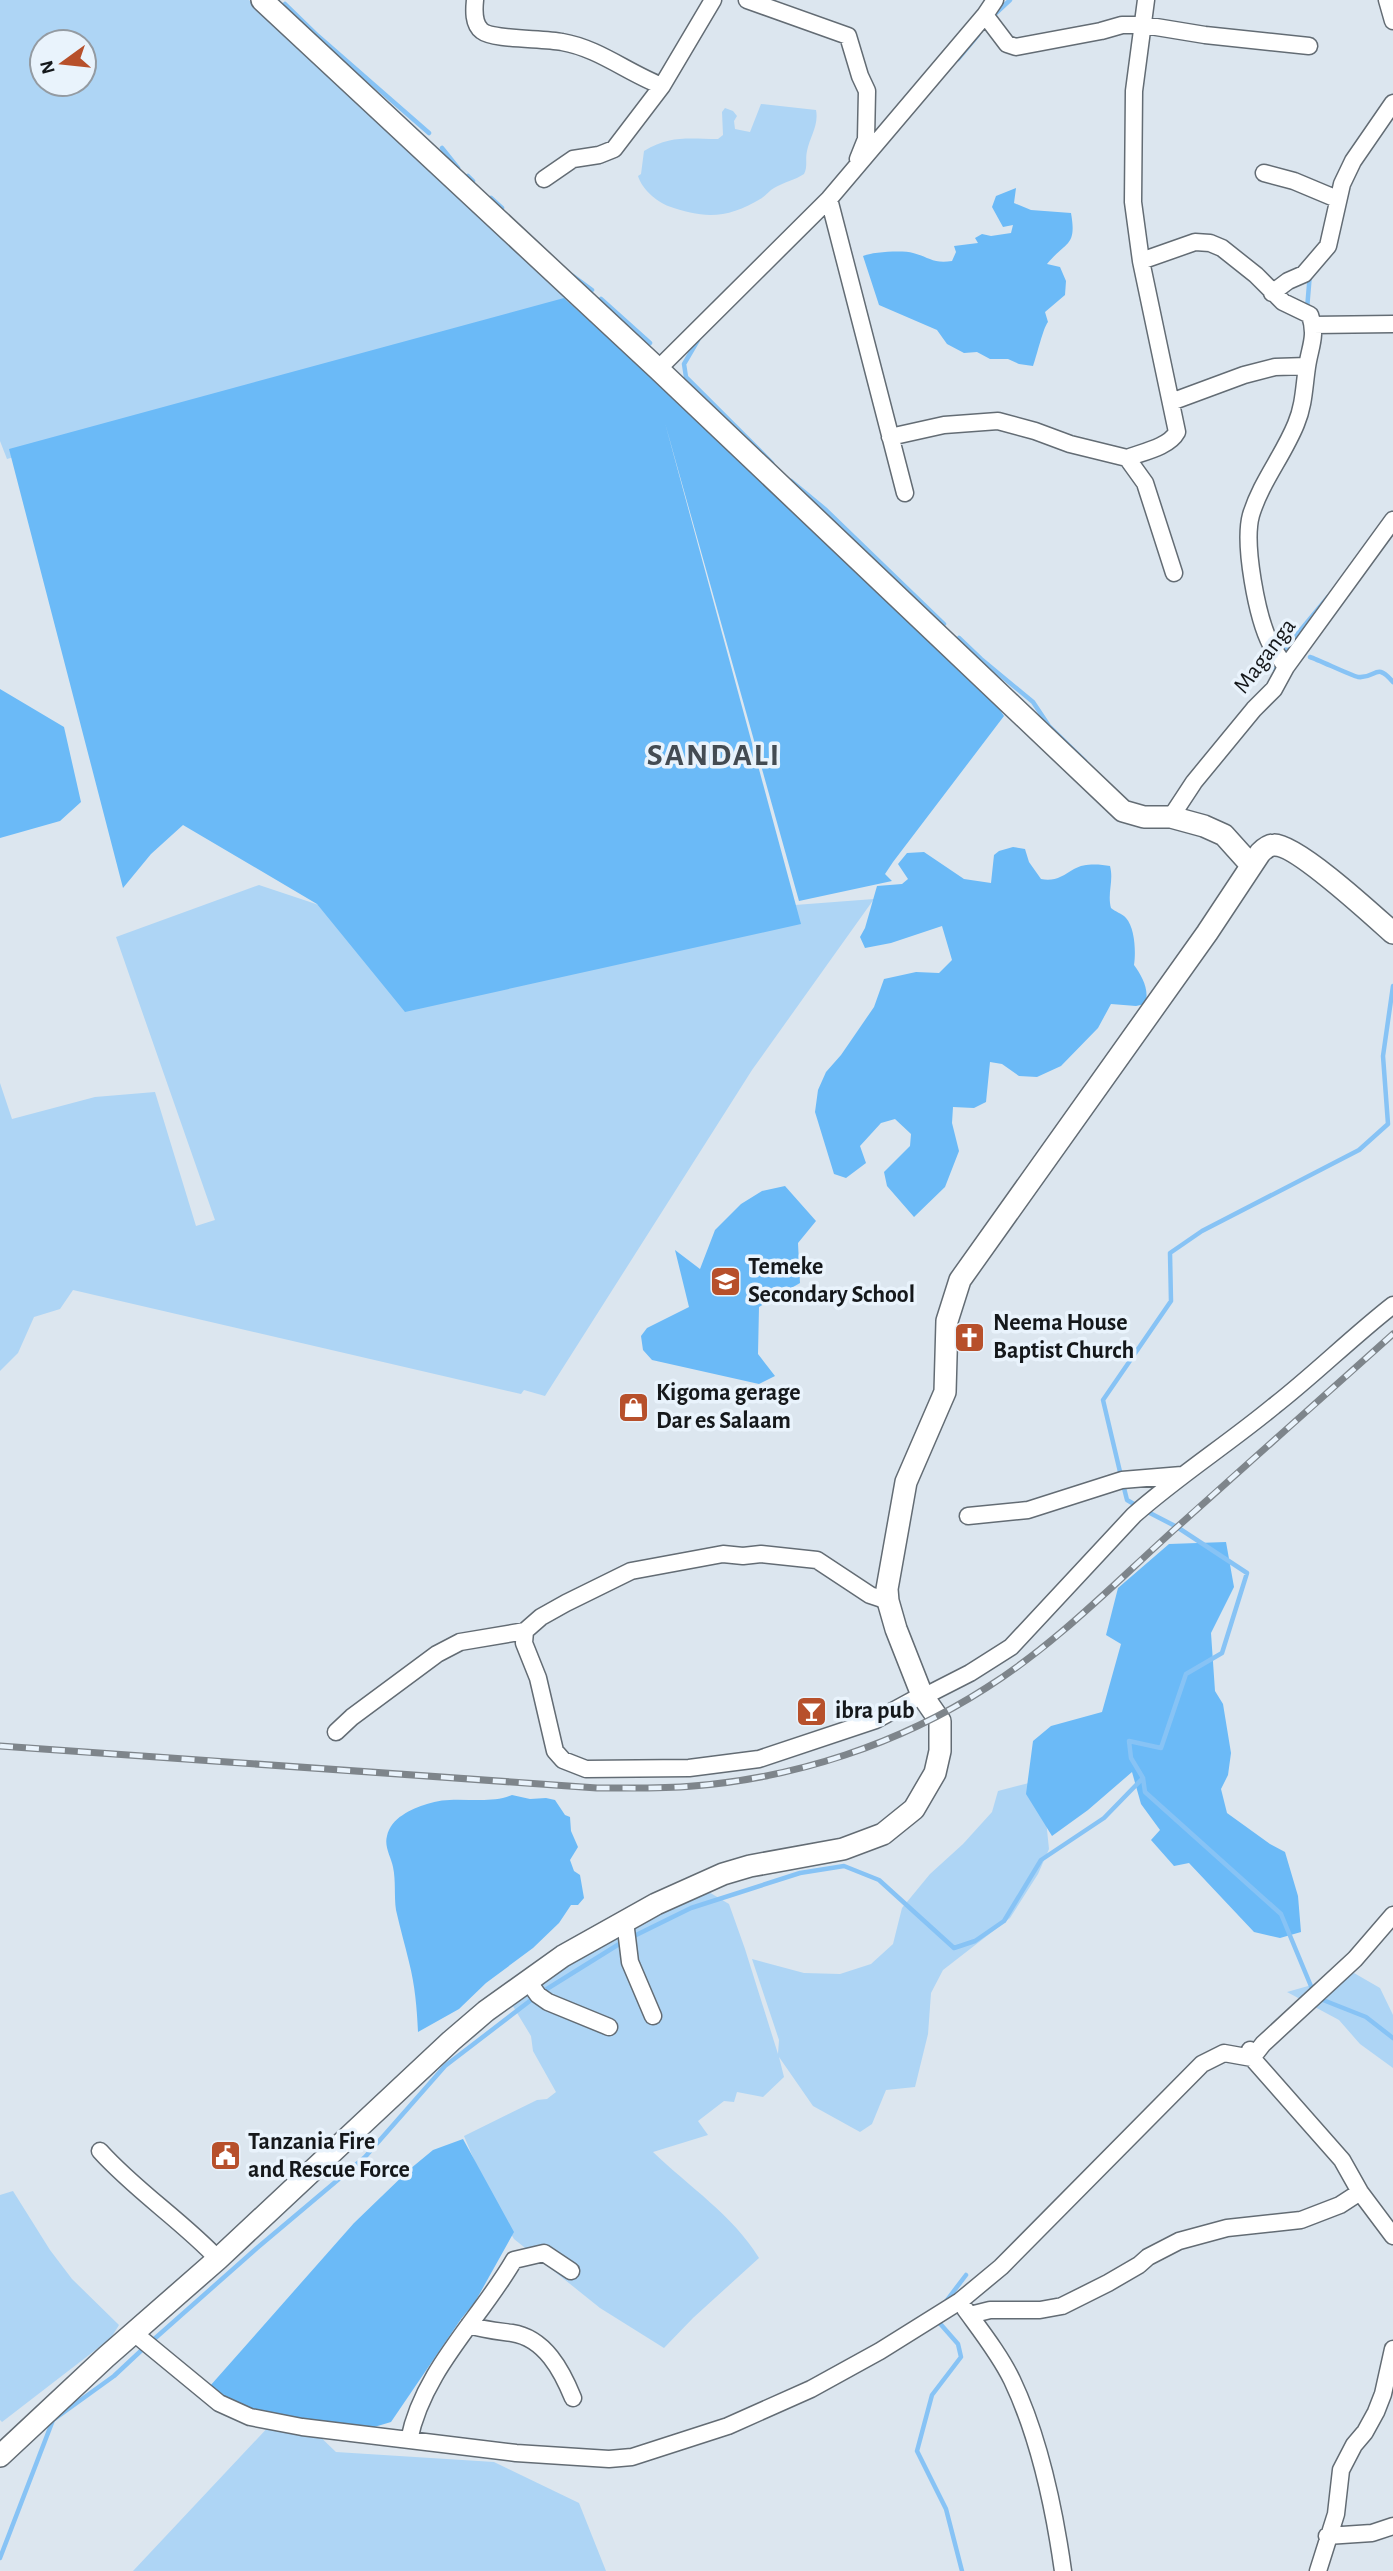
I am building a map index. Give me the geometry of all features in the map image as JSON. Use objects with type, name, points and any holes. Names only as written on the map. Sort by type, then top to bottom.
[{"type":"street","points":[[262,0],[658,369],[1123,811],[1144,817],[1171,817],[1204,826],[1224,835],[1251,866]]},
{"type":"street","points":[[475,0],[476,23],[482,32],[506,38],[540,38],[566,42],[618,63],[662,86]]},
{"type":"street","points":[[544,179],[573,159],[599,155],[614,149],[662,86],[713,0]]},
{"type":"street","points":[[747,0],[808,24],[846,34],[867,91],[866,139],[857,168]]},
{"type":"street","points":[[658,369],[830,199],[995,0]]},
{"type":"street","points":[[890,437],[944,425],[998,421],[1035,430],[1070,444],[1127,458],[1177,435],[1141,261],[1133,202],[1134,91],[1146,0]]},
{"type":"street","points":[[1387,0],[1393,21]]},
{"type":"street","points":[[985,15],[1007,44],[1017,47],[1101,32],[1122,25],[1144,25],[1309,46]]},
{"type":"street","points":[[1272,293],[1288,281],[1304,274],[1328,246],[1338,199],[1353,161],[1393,103]]},
{"type":"street","points":[[1264,173],[1294,181],[1338,199]]},
{"type":"street","points":[[830,199],[905,493]]},
{"type":"street","points":[[1141,261],[1195,242],[1210,243],[1222,248],[1256,275],[1283,302],[1307,312],[1313,325],[1315,335],[1307,366],[1306,390],[1297,423],[1260,493],[1251,517],[1249,540],[1256,595],[1263,624],[1271,644],[1286,667]]},
{"type":"street","points":[[1313,325],[1393,324]]},
{"type":"street","points":[[1171,402],[1244,375],[1275,367],[1307,366]]},
{"type":"street","points":[[1127,458],[1145,484],[1174,573]]},
{"type":"street","name":"Maganga","points":[[1171,817],[1194,782],[1254,709],[1274,689],[1286,667],[1393,520]]},
{"type":"street","points":[[0,2456],[106,2357],[218,2259],[451,2041],[486,2011],[563,1956],[656,1904],[723,1874],[750,1866],[843,1849],[883,1834],[914,1810],[935,1773],[940,1751],[940,1721],[922,1696],[896,1629],[888,1601],[889,1573],[906,1482],[945,1392],[947,1321],[960,1280],[1267,847],[1278,845],[1286,849],[1338,884],[1393,933]]},
{"type":"street","points":[[525,1631],[524,1643],[538,1678],[555,1751],[563,1760],[586,1769],[689,1768],[759,1759],[876,1720],[970,1674],[1011,1647],[1134,1515],[1275,1406],[1358,1332],[1393,1305]]},
{"type":"street","points":[[968,1516],[1028,1510],[1122,1480],[1185,1475]]},
{"type":"street","points":[[336,1732],[428,1661],[460,1642],[525,1631],[541,1617],[631,1571],[723,1554],[761,1554],[817,1560],[870,1595],[888,1601]]},
{"type":"street","points":[[134,2333],[219,2403],[250,2417],[302,2427],[516,2453],[609,2459],[632,2457],[728,2426],[810,2389],[880,2351],[960,2301],[1001,2267],[1202,2064],[1224,2053],[1251,2054],[1355,1959],[1393,1915]]},
{"type":"street","points":[[625,1921],[629,1962],[653,2016]]},
{"type":"street","points":[[528,1981],[538,1995],[548,2002],[609,2027]]},
{"type":"street","points":[[1251,2054],[1342,2160],[1360,2192],[1393,2236]]},
{"type":"street","points":[[100,2151],[144,2193],[195,2234],[218,2259]]},
{"type":"street","points":[[970,2315],[990,2310],[1040,2310],[1062,2306],[1108,2283],[1179,2241],[1227,2228],[1301,2220],[1340,2204],[1360,2192]]},
{"type":"street","points":[[409,2440],[414,2417],[426,2392],[514,2260],[544,2253],[570,2271]]},
{"type":"street","points":[[960,2301],[1001,2360],[1028,2420],[1052,2505],[1063,2571]]},
{"type":"street","points":[[469,2325],[493,2332],[513,2333],[535,2343],[555,2361],[573,2398]]},
{"type":"street","points":[[1318,2571],[1336,2514],[1341,2470],[1376,2412],[1393,2349]]},
{"type":"street","points":[[1327,2536],[1372,2533],[1393,2526]]},
{"type":"shaded area","points":[[0,0],[249,0],[574,297],[7,459],[0,441]]},
{"type":"shaded area","points":[[761,104],[816,110],[804,174],[774,188],[750,205],[716,215],[693,213],[668,206],[646,190],[638,176],[641,174],[644,151],[671,140],[718,139],[723,135],[722,112],[725,108],[737,116],[734,121],[735,129],[750,132]]},
{"type":"shaded area","points":[[1016,188],[1014,203],[1031,210],[1071,213],[1071,238],[1047,264],[1060,267],[1066,281],[1065,295],[1045,312],[1048,322],[1033,366],[1008,359],[990,359],[977,352],[964,353],[947,344],[937,330],[879,305],[863,256],[902,252],[936,261],[952,261],[956,252],[954,246],[978,243],[975,238],[982,234],[991,236],[1011,233],[1013,225],[1003,227],[992,207],[996,196]]},
{"type":"shaded area","points":[[564,298],[652,377],[994,701],[1004,716],[893,862],[885,874],[892,881],[799,901],[665,423],[801,924],[405,1012],[317,904],[183,825],[151,854],[123,888],[9,449]]},
{"type":"shaded area","points":[[0,689],[64,727],[81,802],[60,821],[0,838]]},
{"type":"shaded area","points":[[1013,847],[1025,849],[1029,862],[1041,879],[1058,878],[1082,866],[1110,866],[1111,908],[1129,922],[1135,947],[1134,965],[1146,988],[1145,1004],[1111,1004],[1098,1028],[1061,1066],[1037,1077],[1019,1076],[1002,1064],[990,1062],[986,1102],[974,1108],[953,1107],[952,1123],[959,1151],[945,1187],[914,1217],[887,1186],[884,1172],[910,1146],[911,1134],[895,1119],[881,1123],[860,1146],[866,1163],[846,1178],[834,1174],[815,1112],[818,1090],[826,1072],[874,1007],[884,979],[916,972],[939,973],[952,960],[942,926],[891,943],[865,948],[860,937],[877,886],[902,884],[908,879],[898,864],[907,853],[924,852],[964,879],[991,883],[994,855]]},
{"type":"shaded area","points":[[259,885],[367,921],[373,937],[874,899],[752,1070],[545,1396],[524,1390],[521,1394],[73,1290],[60,1309],[34,1317],[18,1353],[0,1371],[0,1083],[12,1119],[95,1097],[155,1092],[196,1226],[215,1220],[116,937]]},
{"type":"shaded area","points":[[785,1186],[816,1221],[798,1243],[800,1283],[759,1307],[758,1354],[775,1376],[759,1384],[652,1360],[643,1350],[641,1336],[647,1328],[689,1307],[675,1250],[700,1269],[715,1230],[741,1204],[762,1191]]},
{"type":"shaded area","points":[[1226,1542],[1234,1587],[1211,1633],[1215,1691],[1223,1704],[1231,1753],[1228,1775],[1221,1789],[1227,1813],[1285,1852],[1298,1896],[1301,1932],[1280,1938],[1254,1932],[1189,1863],[1174,1866],[1151,1840],[1160,1830],[1141,1804],[1132,1772],[1088,1810],[1052,1836],[1026,1794],[1033,1741],[1051,1726],[1102,1712],[1121,1644],[1106,1635],[1118,1588],[1169,1544]]},
{"type":"shaded area","points":[[1033,1782],[1044,1801],[1049,1849],[1038,1874],[1010,1918],[943,1970],[931,1993],[928,2034],[915,2087],[886,2090],[872,2124],[860,2132],[813,2106],[779,2057],[784,2077],[763,2097],[737,2092],[734,2102],[724,2101],[698,2121],[708,2135],[653,2152],[736,2228],[759,2258],[664,2348],[600,2308],[514,2239],[493,2205],[464,2136],[537,2100],[547,2099],[556,2092],[533,2051],[531,2036],[511,2003],[548,1976],[702,1888],[729,1904],[778,2054],[779,2040],[752,1959],[804,1973],[840,1974],[871,1964],[893,1944],[902,1908],[930,1874],[963,1844],[992,1812],[998,1791]]},
{"type":"shaded area","points":[[512,1795],[555,1800],[565,1815],[570,1817],[571,1831],[578,1847],[570,1860],[574,1871],[580,1875],[584,1898],[578,1905],[571,1905],[559,1923],[533,1948],[486,1983],[459,2009],[418,2032],[413,1979],[396,1910],[394,1872],[386,1844],[389,1830],[402,1815],[437,1801],[492,1800]]},
{"type":"shaded area","points":[[1354,1973],[1380,1988],[1393,2015],[1393,2068],[1360,2044],[1339,2020],[1287,1992]]},
{"type":"shaded area","points":[[463,2139],[514,2232],[475,2302],[391,2422],[344,2436],[213,2404],[210,2386],[354,2223],[433,2150]]},
{"type":"shaded area","points":[[13,2191],[50,2250],[72,2279],[119,2325],[111,2338],[2,2422],[0,2195]]},
{"type":"shaded area","points":[[288,2406],[336,2452],[494,2462],[579,2503],[606,2571],[133,2571]]},
{"type":"waterway","points":[[995,14],[1010,0]]},
{"type":"waterway","points":[[285,4],[429,133]]},
{"type":"waterway","points":[[958,59],[978,35]]},
{"type":"waterway","points":[[442,148],[458,168]]},
{"type":"waterway","points":[[468,176],[473,181]]},
{"type":"waterway","points":[[491,198],[502,208]]},
{"type":"waterway","points":[[1307,309],[1310,273]]},
{"type":"waterway","points":[[573,276],[592,290]]},
{"type":"waterway","points":[[601,299],[650,343]]},
{"type":"waterway","points":[[698,340],[684,364],[686,377],[772,463]]},
{"type":"waterway","points":[[791,481],[826,510],[944,624]]},
{"type":"waterway","points":[[1278,648],[1285,649],[1328,597]]},
{"type":"waterway","points":[[959,638],[1033,702],[1049,726],[1085,761]]},
{"type":"waterway","points":[[1271,657],[1275,675]]},
{"type":"waterway","points":[[1310,657],[1358,677],[1383,673],[1393,682]]},
{"type":"waterway","points":[[1121,1476],[1103,1400],[1171,1301],[1170,1253],[1202,1231],[1359,1150],[1388,1124],[1383,1056],[1393,986]]},
{"type":"waterway","points":[[1123,1484],[1127,1500],[1139,1507]]},
{"type":"waterway","points":[[1146,1511],[1177,1527],[1247,1573],[1222,1653],[1186,1674],[1161,1748],[1129,1741],[1131,1758],[1143,1778],[1145,1792],[1281,1914],[1313,1991]]},
{"type":"waterway","points":[[632,1937],[691,1908],[800,1873],[844,1866],[879,1880],[954,1948],[975,1941],[1004,1921],[1041,1860],[1104,1818],[1143,1778]]},
{"type":"waterway","points":[[542,1992],[624,1941]]},
{"type":"waterway","points":[[152,2341],[365,2157],[445,2066],[535,1997]]},
{"type":"waterway","points":[[1318,1998],[1366,2017],[1393,2038]]},
{"type":"waterway","points":[[944,2304],[966,2275]]},
{"type":"waterway","points":[[936,2319],[958,2344],[961,2357],[932,2395],[917,2451],[946,2509],[962,2571]]},
{"type":"waterway","points":[[0,2558],[53,2420],[114,2376],[145,2347]]},
{"type":"railway","points":[[0,1746],[597,1788],[693,1786],[731,1782],[808,1766],[882,1742],[918,1726],[953,1708],[1012,1671],[1084,1612],[1393,1334]]},
{"type":"place","name":"Temeke Secondary School","points":[[725,1281]]},
{"type":"place","name":"Neema House Baptist Church","points":[[970,1337]]},
{"type":"place","name":"Kigoma gerage Dar es Salaam","points":[[633,1407]]},
{"type":"place","name":"ibra pub","points":[[812,1711]]},
{"type":"place","name":"Tanzania Fire and Rescue Force","points":[[225,2156]]},
{"type":"district","name":"SANDALI","points":[[714,755]]}]
